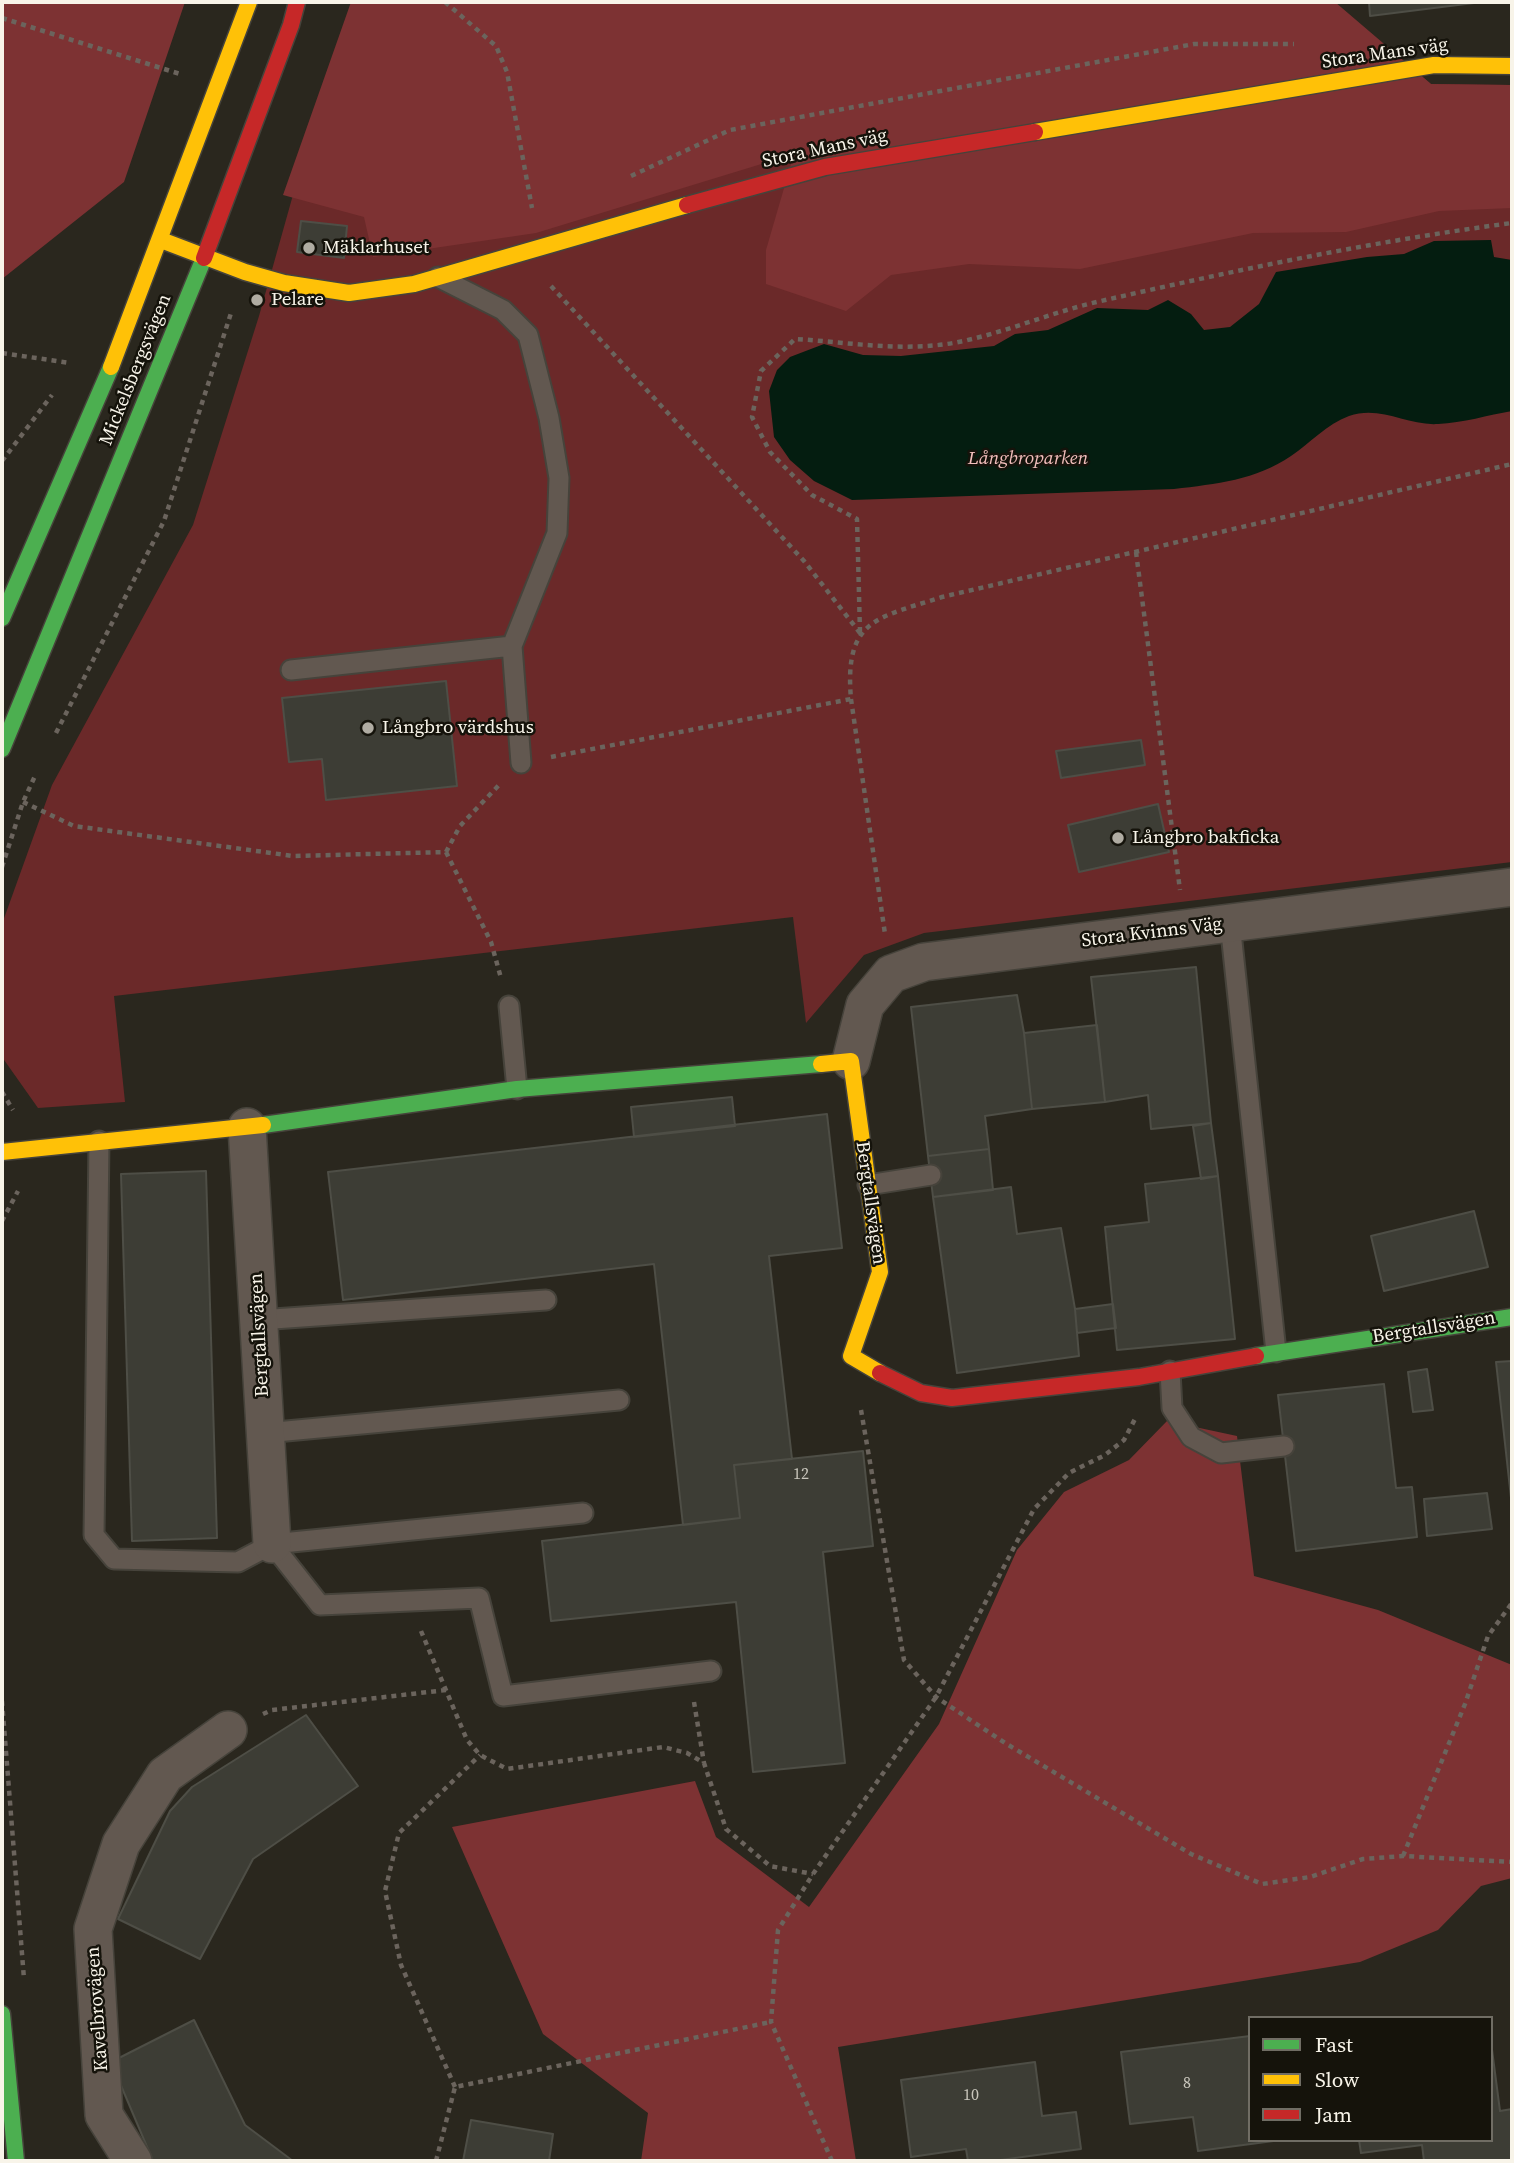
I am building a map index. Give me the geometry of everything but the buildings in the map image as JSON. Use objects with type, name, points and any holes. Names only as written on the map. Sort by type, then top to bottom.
[{"type":"street","name":"Mickelsbergsvägen","points":[[2,618],[120,349],[249,2]]},
{"type":"street","name":"Mickelsbergsvägen","points":[[2,749],[205,256],[291,25],[297,2]]},
{"type":"street","name":"Stora Mans väg","points":[[161,240],[245,272],[284,283],[349,293],[414,284],[825,167],[1434,65],[1512,66]]},
{"type":"street","name":"Stora Kvinns Väg","points":[[850,1061],[865,1005],[891,975],[925,962],[1512,887]]},
{"type":"street","name":"Bergtallsvägen","points":[[850,1061],[880,1272],[851,1356],[921,1393],[952,1398],[1139,1377],[1276,1352],[1512,1317]]},
{"type":"street","points":[[2,1152],[247,1126],[517,1089],[850,1061]]},
{"type":"street","name":"Bergtallsvägen","points":[[247,1126],[272,1544]]},
{"type":"street","name":"Kavelbrovägen","points":[[133,2161],[104,2115],[93,1929],[121,1843],[165,1775],[228,1730]]},
{"type":"street","points":[[2,2014],[16,2161]]},
{"type":"lane","points":[[437,277],[503,310],[528,335],[549,418],[559,478],[557,533],[512,646],[521,763]]},
{"type":"lane","points":[[291,670],[512,646]]},
{"type":"lane","points":[[1230,923],[1276,1352]]},
{"type":"lane","points":[[509,1006],[517,1089]]},
{"type":"lane","points":[[99,1141],[94,1535],[114,1559],[238,1562],[272,1544],[583,1513]]},
{"type":"lane","points":[[868,1185],[931,1175]]},
{"type":"lane","points":[[259,1320],[546,1300]]},
{"type":"lane","points":[[1170,1371],[1172,1408],[1191,1437],[1222,1453],[1284,1446]]},
{"type":"lane","points":[[265,1433],[619,1400]]},
{"type":"lane","points":[[272,1544],[320,1605],[479,1598],[503,1696],[711,1671]]},
{"type":"path","points":[[445,2],[496,47],[507,72],[540,246]]},
{"type":"path","points":[[2,18],[181,75]]},
{"type":"path","points":[[891,975],[851,699],[849,672],[860,633],[856,519],[812,495],[770,452],[752,417],[761,371],[795,339],[894,348],[953,343],[1099,301],[1332,252],[1430,234],[1512,223]]},
{"type":"path","points":[[520,252],[804,561],[860,633]]},
{"type":"path","points":[[51,743],[164,521],[231,311]]},
{"type":"path","points":[[2,354],[76,364]]},
{"type":"path","points":[[860,633],[882,616],[942,597],[1512,464]]},
{"type":"path","points":[[1136,552],[1185,929]]},
{"type":"path","points":[[446,852],[460,826],[521,763],[851,699]]},
{"type":"path","points":[[2,867],[23,802],[39,767]]},
{"type":"path","points":[[23,802],[75,826],[293,856],[446,852]]},
{"type":"path","points":[[446,852],[491,943],[509,1006]]},
{"type":"path","points":[[2,1092],[13,1108]]},
{"type":"path","points":[[2,1221],[21,1184]]},
{"type":"path","points":[[851,1356],[904,1660],[936,1697],[1005,1743],[1191,1854],[1262,1884],[1310,1877],[1363,1859],[1404,1856],[1512,1862]]},
{"type":"path","points":[[832,2161],[771,2022],[778,1930],[813,1874],[936,1697],[1034,1509],[1069,1473],[1105,1455],[1124,1440],[1138,1413],[1139,1377]]},
{"type":"path","points":[[408,1601],[467,1740],[480,1755],[507,1769],[663,1747],[687,1753],[704,1763]]},
{"type":"path","points":[[1404,1856],[1465,1704],[1488,1636],[1512,1603]]},
{"type":"path","points":[[690,1674],[704,1763],[726,1829],[770,1866],[813,1874]]},
{"type":"path","points":[[228,1730],[272,1710],[446,1690]]},
{"type":"path","points":[[2,1701],[24,1981]]},
{"type":"path","points":[[436,2161],[455,2087],[401,1965],[385,1891],[399,1833],[480,1755]]},
{"type":"path","points":[[455,2087],[771,2022]]},
{"type":"green space","name":"Långbroparken","points":[[1333,2],[1431,84],[1512,85],[1512,862],[924,933],[864,955],[806,1023],[793,917],[114,996],[125,1102],[38,1108],[2,1057],[2,924],[52,785],[193,525],[259,316],[330,63]]},
{"type":"shaded area","points":[[2,2],[185,2],[124,182],[2,279]]},
{"type":"shaded area","points":[[351,2],[1335,2],[1431,84],[1512,85],[1512,208],[1439,211],[1346,232],[1253,233],[1080,269],[969,264],[891,275],[846,311],[766,284],[766,250],[794,154],[536,233],[373,257],[364,217],[283,195]]},
{"type":"shaded area","points":[[1491,240],[1494,257],[1512,260],[1512,411],[1438,424],[1383,414],[1361,413],[1333,424],[1291,456],[1264,471],[1220,483],[1174,489],[852,500],[814,481],[790,460],[774,437],[769,391],[777,370],[790,357],[824,344],[863,355],[901,356],[994,346],[1015,334],[1048,330],[1097,308],[1148,310],[1168,300],[1191,314],[1204,330],[1230,327],[1259,304],[1276,272],[1367,257],[1404,254],[1434,241]]},
{"type":"shaded area","points":[[1167,1421],[1237,1436],[1254,1576],[1378,1610],[1512,1665],[1512,1878],[1481,1886],[1438,1930],[1360,1962],[838,2047],[856,2161],[641,2161],[648,2113],[543,2034],[452,1827],[695,1781],[716,1837],[809,1907],[939,1724],[1017,1550],[1064,1492],[1129,1460]]},
{"type":"traffic: fast","points":[[2,749],[204,258]]},
{"type":"traffic: fast","points":[[2,618],[111,367]]},
{"type":"traffic: fast","points":[[263,1125],[517,1089],[821,1064]]},
{"type":"traffic: fast","points":[[1256,1356],[1512,1317]]},
{"type":"traffic: fast","points":[[2,2014],[16,2161]]},
{"type":"traffic: slow","points":[[111,367],[249,2]]},
{"type":"traffic: slow","points":[[1035,132],[1434,65],[1512,66]]},
{"type":"traffic: slow","points":[[161,240],[245,272],[284,283],[349,293],[414,284],[687,205]]},
{"type":"traffic: slow","points":[[821,1064],[851,1061],[880,1272],[851,1356],[880,1373]]},
{"type":"traffic: slow","points":[[2,1152],[263,1125]]},
{"type":"traffic: jam","points":[[204,258],[291,25],[297,2]]},
{"type":"traffic: jam","points":[[687,205],[825,167],[1035,132]]},
{"type":"traffic: jam","points":[[880,1373],[921,1393],[952,1398],[1139,1377],[1256,1356]]},
{"type":"place","name":"Mäklarhuset","points":[[309,248]]},
{"type":"place","name":"Pelare","points":[[257,300]]},
{"type":"place","name":"Långbro värdshus","points":[[368,728]]},
{"type":"place","name":"Långbro bakficka","points":[[1118,838]]}]
